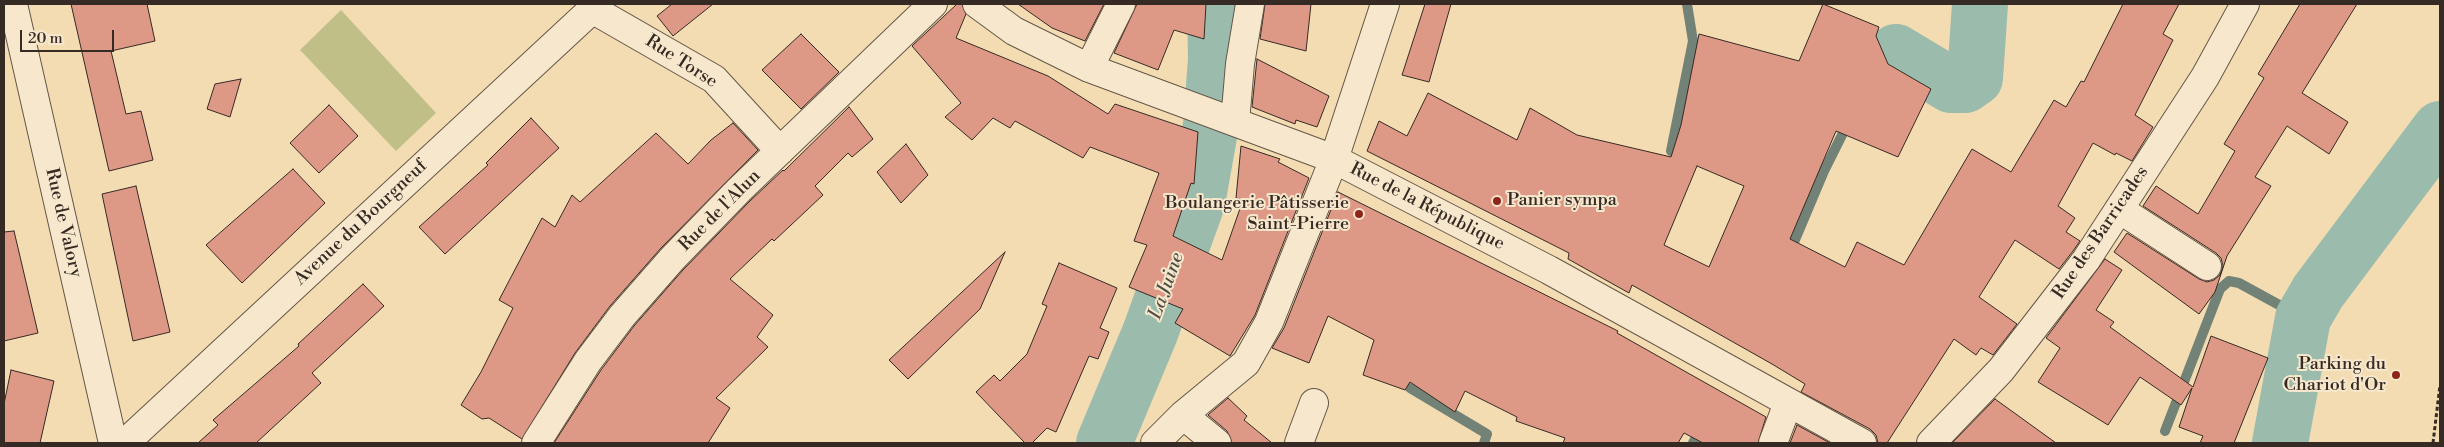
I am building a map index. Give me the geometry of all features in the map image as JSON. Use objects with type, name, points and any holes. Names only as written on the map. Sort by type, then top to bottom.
[{"type":"street","name":"Rue de Valory","points":[[13,4],[112,443]]},
{"type":"street","name":"Rue de l'Alun","points":[[536,443],[588,361],[622,316],[672,259],[780,151],[933,4]]},
{"type":"street","name":"Rue de la République","points":[[977,4],[1014,30],[1089,68],[1334,159],[1549,270],[1862,443]]},
{"type":"street","points":[[1089,68],[1121,4]]},
{"type":"street","points":[[1235,122],[1240,64],[1250,4]]},
{"type":"street","points":[[1155,443],[1183,415],[1246,363],[1269,322],[1334,159],[1386,4]]},
{"type":"street","name":"Rue des Barricades","points":[[1931,443],[2001,370],[2086,260],[2205,76],[2245,4]]},
{"type":"street","name":"Rue Torse","points":[[595,6],[714,79],[780,151]]},
{"type":"street","name":"Avenue du Bourgneuf","points":[[125,443],[595,6]]},
{"type":"street","points":[[2119,209],[2207,266]]},
{"type":"street","points":[[1299,443],[1314,403]]},
{"type":"street","points":[[1773,443],[1788,403]]},
{"type":"street","points":[[1183,415],[1217,443]]},
{"type":"path","points":[[2433,443],[2440,385]]},
{"type":"shaded area","points":[[341,10],[436,113],[396,151],[300,50]]},
{"type":"building","points":[[71,4],[147,4],[155,41],[111,51],[126,114],[141,111],[153,160],[109,171]]},
{"type":"building","points":[[672,4],[713,4],[673,36],[657,16]]},
{"type":"building","points":[[957,4],[962,4],[966,14],[956,38],[1048,76],[1108,114],[1115,104],[1198,132],[1194,184],[1191,183],[1173,236],[1222,260],[1243,200],[1236,198],[1241,146],[1280,159],[1278,162],[1309,178],[1255,315],[1230,356],[1175,323],[1183,309],[1129,287],[1147,245],[1134,241],[1159,173],[1090,147],[1083,158],[1015,121],[1010,128],[993,118],[972,140],[945,117],[961,103],[912,46]]},
{"type":"building","points":[[1018,4],[1104,4],[1085,41],[1052,28]]},
{"type":"building","points":[[1137,4],[1206,4],[1204,39],[1174,30],[1158,70],[1114,53]]},
{"type":"building","points":[[1265,4],[1311,4],[1306,51],[1260,39]]},
{"type":"building","points":[[1425,4],[1451,4],[1429,82],[1402,75]]},
{"type":"building","points":[[1823,4],[1879,27],[1876,36],[1888,64],[1931,89],[1898,157],[1836,131],[1790,239],[1845,267],[1857,242],[1904,265],[1972,149],[2011,172],[2054,100],[2066,107],[2081,81],[2084,82],[2123,4],[2179,4],[2163,34],[2173,40],[2135,115],[2153,127],[2132,161],[2116,153],[2115,155],[2093,143],[2058,206],[2075,218],[2066,232],[2080,241],[2059,269],[2015,240],[1979,297],[2017,324],[1993,355],[1981,348],[1976,355],[1954,339],[1887,443],[1878,443],[1876,435],[1870,429],[1801,392],[1805,384],[1632,285],[1629,293],[1568,259],[1569,253],[1367,151],[1379,121],[1407,136],[1428,93],[1517,140],[1530,108],[1577,135],[1671,157],[1681,125],[1699,34],[1799,61]],"holes":[[[1697,166],[1744,186],[1709,267],[1664,245]]]},
{"type":"building","points":[[2300,4],[2357,4],[2302,93],[2348,122],[2329,154],[2287,126],[2255,177],[2271,186],[2227,256],[2215,292],[2199,314],[2114,252],[2127,233],[2199,279],[2207,282],[2214,280],[2220,275],[2223,266],[2221,258],[2216,253],[2143,206],[2156,186],[2198,214],[2235,151],[2224,144],[2264,78],[2258,74]]},
{"type":"building","points":[[801,34],[839,72],[801,109],[762,70]]},
{"type":"building","points":[[1257,59],[1329,96],[1317,127],[1296,120],[1295,124],[1252,107]]},
{"type":"building","points":[[241,79],[230,117],[207,109],[215,84]]},
{"type":"building","points":[[329,105],[358,136],[319,173],[290,143]]},
{"type":"building","points":[[849,107],[873,139],[852,157],[848,153],[815,186],[823,195],[774,241],[772,239],[730,279],[773,315],[757,337],[768,347],[716,398],[730,408],[708,443],[554,443],[601,370],[634,326],[683,270],[750,201],[784,171]]},
{"type":"building","points":[[531,118],[559,148],[445,254],[419,227],[488,165],[486,163]]},
{"type":"building","points":[[733,123],[758,150],[661,248],[610,306],[575,353],[522,439],[489,418],[482,419],[461,405],[481,372],[513,308],[499,300],[542,218],[555,227],[572,195],[580,202],[656,133],[688,164],[711,140]]},
{"type":"building","points":[[906,144],[928,175],[901,203],[877,172]]},
{"type":"building","points":[[293,169],[325,203],[242,283],[206,245]]},
{"type":"building","points":[[136,186],[170,332],[133,341],[102,194]]},
{"type":"building","points":[[1338,192],[1618,331],[1617,333],[1766,417],[1758,443],[1703,443],[1684,433],[1678,443],[1563,443],[1565,438],[1516,421],[1517,417],[1465,391],[1455,412],[1410,382],[1405,390],[1363,375],[1374,340],[1328,316],[1309,363],[1272,348],[1284,328]]},
{"type":"building","points":[[14,231],[38,333],[4,341],[4,232]]},
{"type":"building","points":[[1005,252],[980,309],[908,379],[889,360]]},
{"type":"building","points":[[2105,259],[2122,270],[2096,310],[2114,322],[2110,327],[2193,387],[2211,336],[2268,358],[2234,443],[2200,443],[2203,436],[2179,427],[2192,388],[2181,405],[2140,377],[2108,425],[2038,382],[2060,348],[2046,338]]},
{"type":"building","points":[[1059,263],[1117,288],[1100,328],[1109,332],[1098,359],[1089,356],[1056,432],[1047,428],[1032,443],[1025,443],[976,392],[994,375],[1000,381],[1027,354],[1047,306],[1042,304]]},
{"type":"building","points":[[363,284],[384,306],[312,373],[321,383],[256,443],[198,443],[218,425],[213,420],[299,346],[298,344]]},
{"type":"building","points":[[11,370],[54,381],[40,443],[4,443],[4,404]]},
{"type":"building","points":[[1228,398],[1247,416],[1244,420],[1272,443],[1232,443],[1227,431],[1208,415]]},
{"type":"building","points":[[1995,399],[2056,443],[1952,443]]},
{"type":"building","points":[[1797,425],[1830,443],[1790,443]]},
{"type":"waterway","name":"La Juine","points":[[1104,443],[1150,333],[1197,203],[1211,125],[1216,59],[1215,4]]},
{"type":"waterway","points":[[1671,151],[1693,41],[1687,4]]},
{"type":"waterway","points":[[1896,52],[1951,85],[1965,85],[1975,78],[1980,4]]},
{"type":"waterway","points":[[1877,66],[1879,62],[1896,52]]},
{"type":"waterway","points":[[1789,254],[1824,171],[1849,121]]},
{"type":"waterway","points":[[2280,443],[2303,318],[2318,292],[2440,129]]},
{"type":"waterway","points":[[2165,431],[2220,289],[2229,281],[2239,283],[2303,318]]},
{"type":"waterway","points":[[1410,388],[1487,434],[1484,443]]},
{"type":"waterway","points":[[1693,443],[1699,432]]},
{"type":"place","name":"Panier sympa","points":[[1497,201]]},
{"type":"place","name":"Boulangerie Pâtisserie Saint-Pierre","points":[[1359,214]]},
{"type":"place","name":"Parking du Chariot d'Or","points":[[2396,375]]}]
